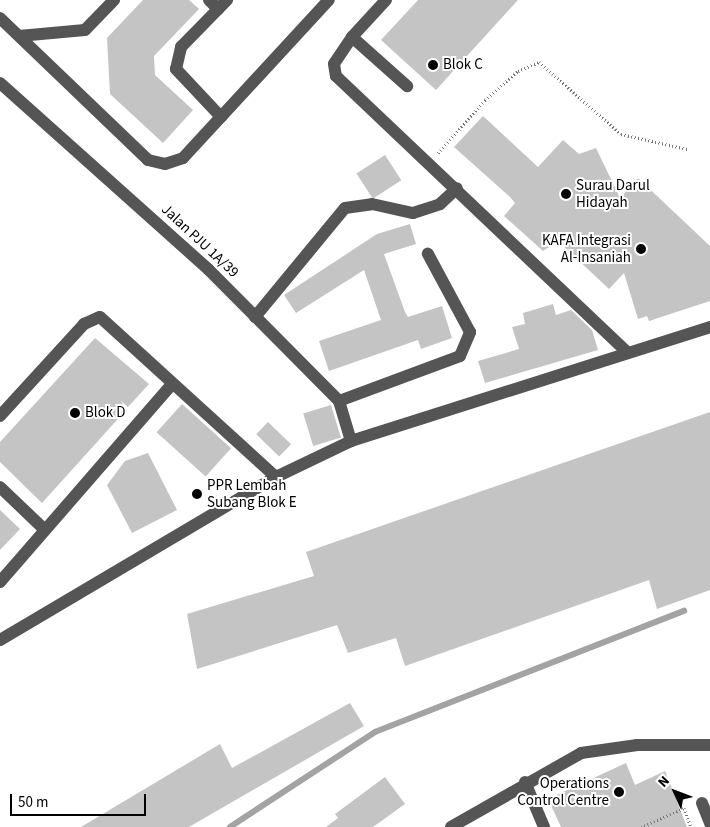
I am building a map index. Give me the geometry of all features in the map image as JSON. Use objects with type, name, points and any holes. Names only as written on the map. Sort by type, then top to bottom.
[{"type":"street","points":[[19,36],[85,30],[114,0]]},
{"type":"street","points":[[209,0],[223,4],[181,47],[176,69],[221,117]]},
{"type":"street","points":[[386,0],[352,37],[334,64],[336,76],[457,188],[628,353]]},
{"type":"street","points":[[0,18],[148,160],[165,164],[183,158],[327,1]]},
{"type":"street","points":[[352,37],[407,86]]},
{"type":"street","name":"Jalan PJU 1A/39","points":[[0,83],[208,269],[339,401],[351,441]]},
{"type":"street","points":[[255,318],[345,208],[372,204],[413,213],[440,204],[457,188]]},
{"type":"street","points":[[339,401],[460,356],[470,332],[428,254]]},
{"type":"street","points":[[0,416],[84,324],[100,317],[276,477]]},
{"type":"street","points":[[0,640],[276,477],[351,441],[710,327]]},
{"type":"street","points":[[0,582],[172,384]]},
{"type":"street","points":[[0,488],[45,530]]},
{"type":"street","points":[[450,827],[525,782],[581,753],[637,744],[710,745]]},
{"type":"street","points":[[525,782],[544,827]]},
{"type":"street","points":[[702,803],[710,823]]},
{"type":"path","points":[[429,162],[485,100],[518,71],[539,62],[621,134],[687,149]]},
{"type":"path","points":[[641,827],[684,808],[692,827]]},
{"type":"building","points":[[143,0],[189,0],[199,9],[154,56],[155,75],[193,110],[163,143],[110,94],[107,38]]},
{"type":"building","name":"Blok C","points":[[418,0],[518,0],[436,90],[381,40]]},
{"type":"building","points":[[483,116],[538,167],[563,140],[579,154],[596,148],[620,198],[638,178],[710,246],[710,301],[649,321],[647,316],[638,319],[624,273],[609,289],[558,241],[543,251],[504,216],[515,203],[510,197],[454,147]]},
{"type":"building","points":[[385,155],[401,180],[373,199],[356,174]]},
{"type":"building","points":[[410,224],[416,244],[384,254],[405,312],[408,317],[442,306],[452,338],[421,349],[418,340],[329,371],[319,341],[381,320],[364,270],[296,313],[284,295],[377,234]]},
{"type":"building","points":[[553,304],[556,315],[571,310],[592,330],[598,350],[485,383],[478,361],[519,349],[512,327],[525,324],[523,313]]},
{"type":"building","name":"Blok D","points":[[95,338],[149,384],[128,407],[121,401],[126,410],[42,503],[0,462],[0,442]]},
{"type":"building","points":[[182,404],[231,448],[206,476],[157,432]]},
{"type":"building","points":[[331,405],[341,438],[313,446],[303,413]]},
{"type":"building","points":[[710,412],[710,590],[657,609],[649,580],[405,666],[396,638],[348,653],[337,625],[197,669],[187,614],[314,576],[306,552]]},
{"type":"building","points":[[268,422],[291,444],[279,456],[256,434]]},
{"type":"building","points":[[148,453],[177,510],[132,533],[107,485],[125,461]]},
{"type":"building","points":[[0,510],[20,529],[0,550]]},
{"type":"building","points":[[350,703],[364,726],[189,827],[81,827],[220,744],[232,768]]},
{"type":"building","name":"Operations Control Centre","points":[[626,763],[635,785],[665,771],[687,827],[561,827],[548,799]]},
{"type":"building","points":[[385,777],[405,804],[373,827],[326,827],[338,818],[335,814]]},
{"type":"waterway","points":[[230,827],[375,732],[684,611]]},
{"type":"place","name":"Blok C","points":[[433,65]]},
{"type":"place","name":"Surau Darul Hidayah","points":[[566,194]]},
{"type":"place","name":"KAFA Integrasi Al-Insaniah","points":[[641,249]]},
{"type":"place","name":"Blok D","points":[[75,413]]},
{"type":"place","name":"PPR Lembah Subang Blok E","points":[[197,494]]},
{"type":"place","name":"Operations Control Centre","points":[[619,792]]}]
